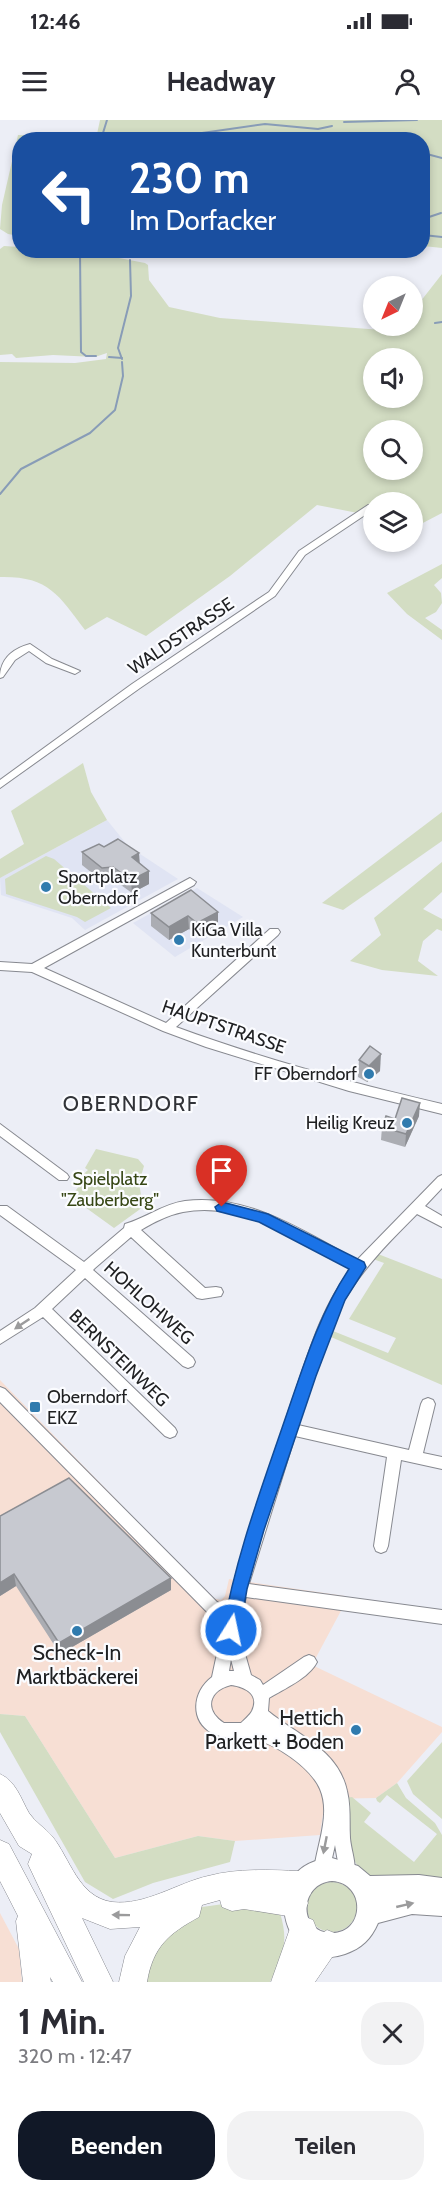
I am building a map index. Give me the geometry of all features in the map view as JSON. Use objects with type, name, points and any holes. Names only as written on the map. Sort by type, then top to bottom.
[{"type":"highway","points":[[0,1787],[22,1826],[99,1982]]},
{"type":"highway","points":[[22,1826],[42,1845],[75,1897],[95,1912],[120,1917],[148,1913],[207,1889],[238,1884],[306,1886]]},
{"type":"highway","points":[[0,1853],[68,1982]]},
{"type":"highway","points":[[133,1982],[135,1967],[141,1951],[156,1928],[197,1903],[306,1886]]},
{"type":"highway","points":[[26,1901],[35,1950],[37,1982]]},
{"type":"highway","points":[[285,1982],[303,1930]]},
{"type":"highway","points":[[298,1982],[327,1944]]},
{"type":"main road","points":[[347,1873],[364,1888],[369,1914],[366,1926],[350,1941],[327,1944],[310,1937],[303,1930],[295,1913],[306,1886],[347,1873]]},
{"type":"main road","points":[[364,1888],[419,1886],[442,1889]]},
{"type":"main road","points":[[369,1914],[412,1902],[442,1904]]},
{"type":"street","name":"WALDSTRASSE","points":[[0,784],[136,686],[272,594],[302,553],[363,512]]},
{"type":"street","points":[[0,675],[6,662],[18,652],[30,647],[49,661],[75,671]]},
{"type":"street","points":[[34,968],[190,882]]},
{"type":"street","points":[[167,1028],[274,932]]},
{"type":"street","name":"HAUPTSTRASSE","points":[[0,966],[34,968],[167,1028],[349,1087],[442,1109]]},
{"type":"street","points":[[0,1129],[63,1177]]},
{"type":"street","points":[[306,1886],[332,1815],[332,1798],[324,1778],[306,1758],[274,1740],[246,1730],[222,1730],[206,1716],[204,1701],[206,1693],[219,1680],[239,1589],[290,1429],[338,1298],[358,1267],[442,1180]]},
{"type":"street","points":[[0,1338],[44,1309],[130,1228],[158,1212],[200,1204],[245,1211],[358,1267]]},
{"type":"street","points":[[416,1207],[442,1222]]},
{"type":"street","name":"HOHLOHWEG","points":[[2,1210],[85,1270],[188,1362]]},
{"type":"street","points":[[130,1228],[202,1294],[216,1292]]},
{"type":"street","name":"BERNSTEINWEG","points":[[44,1309],[170,1432]]},
{"type":"street","points":[[0,1393],[212,1607],[232,1624],[243,1679]]},
{"type":"street","points":[[415,1456],[428,1404]]},
{"type":"street","points":[[290,1429],[442,1463]]},
{"type":"street","points":[[381,1546],[395,1452]]},
{"type":"street","points":[[239,1589],[442,1617]]},
{"type":"street","points":[[260,1695],[309,1662]]},
{"type":"street","points":[[219,1680],[235,1677],[243,1679],[256,1688],[260,1695],[260,1714],[246,1730]]},
{"type":"street","points":[[260,1714],[279,1731],[317,1754],[336,1781],[343,1799],[342,1836],[347,1873]]},
{"type":"shaded area","points":[[107,820],[128,846],[178,879],[85,930],[72,918],[1,895],[0,878]]},
{"type":"shaded area","name":"KiGa Villa Kunterbunt","points":[[197,888],[243,917],[175,957],[133,923]]},
{"type":"shaded area","points":[[0,1380],[212,1598],[221,1600],[225,1596],[229,1579],[345,1596],[343,1607],[312,1665],[442,1727],[442,1732],[397,1783],[376,1798],[325,1799],[320,1835],[235,1841],[198,1836],[115,1858],[25,1716],[0,1714]]},
{"type":"shaded area","points":[[0,1913],[19,1949],[22,1982],[0,1982]]},
{"type":"green space","points":[[100,120],[442,120],[442,248],[430,247],[430,132],[97,132]]},
{"type":"green space","points":[[12,161],[12,235],[0,229],[2,205]]},
{"type":"green space","points":[[4,246],[12,247],[12,258],[119,258],[145,263],[148,265],[149,280],[169,307],[220,318],[363,329],[363,336],[423,336],[423,298],[442,274],[442,513],[423,523],[423,492],[363,492],[363,514],[317,505],[230,576],[146,636],[107,617],[85,630],[59,597],[41,584],[30,580],[0,577],[0,362],[75,363],[106,359],[107,353],[95,357],[53,355],[16,358],[12,354],[0,355],[0,249]]},
{"type":"green space","points":[[442,564],[442,578],[434,585],[441,593],[442,603],[436,612],[425,618],[442,630],[442,640],[407,614],[387,593]]},
{"type":"green space","points":[[83,763],[91,792],[107,820],[0,878],[0,859],[24,844],[11,811]]},
{"type":"green space","points":[[442,812],[442,841],[343,910],[322,903]]},
{"type":"green space","name":"Sportplatz Oberndorf","points":[[46,856],[54,859],[111,908],[85,922],[77,917],[6,894],[5,879]]},
{"type":"green space","points":[[442,862],[442,892],[423,909],[442,919],[442,931],[437,929],[423,941],[418,961],[438,976],[382,970],[350,961],[381,935],[374,918]]},
{"type":"green space","name":"Spielplatz \"Zauberberg\"","points":[[96,1149],[138,1159],[144,1166],[139,1183],[143,1207],[114,1228],[71,1197],[79,1186],[75,1182],[88,1170],[85,1168]]},
{"type":"green space","points":[[378,1254],[442,1279],[442,1385],[331,1337],[333,1331],[388,1353],[396,1338],[349,1319],[384,1263],[373,1259]]},
{"type":"green space","points":[[0,1714],[25,1716],[115,1858],[198,1836],[235,1841],[230,1862],[153,1883],[113,1899],[85,1882],[0,1732]]},
{"type":"green space","points":[[442,1742],[442,1819],[413,1794],[407,1781]]},
{"type":"green space","points":[[397,1783],[406,1798],[435,1823],[442,1835],[442,1879],[400,1881],[377,1879],[366,1875],[358,1867],[353,1857],[345,1798],[352,1797],[371,1813],[364,1822],[414,1862],[437,1834],[387,1795],[380,1803],[377,1801],[376,1798]]},
{"type":"green space","points":[[327,1882],[337,1882],[350,1889],[357,1902],[357,1912],[350,1925],[337,1932],[327,1932],[318,1928],[311,1921],[307,1912],[307,1902],[311,1893],[318,1886]]},
{"type":"green space","points":[[238,1902],[280,1913],[284,1932],[283,1949],[270,1982],[146,1982],[146,1965],[177,1921],[202,1907]]},
{"type":"building","points":[[118,839],[139,853],[132,857],[149,871],[131,880],[113,867],[102,868],[82,852],[99,844],[104,847]]},
{"type":"building","points":[[191,890],[218,912],[197,923],[188,916],[169,927],[151,913]]},
{"type":"building","points":[[370,1046],[381,1054],[369,1066],[359,1060]]},
{"type":"building","points":[[402,1098],[420,1103],[406,1134],[382,1127],[386,1116],[395,1119]]},
{"type":"building","points":[[69,1478],[171,1578],[59,1643],[14,1574],[0,1583],[0,1516]]},
{"type":"waterway","points":[[103,132],[107,120]]},
{"type":"waterway","points":[[344,122],[417,120]]},
{"type":"waterway","points":[[209,132],[265,124],[318,129],[332,126]]},
{"type":"waterway","points":[[430,155],[442,158]]},
{"type":"waterway","points":[[430,217],[441,213]]},
{"type":"waterway","points":[[430,236],[442,237]]},
{"type":"waterway","points":[[80,258],[81,352],[86,356],[96,356]]},
{"type":"waterway","points":[[122,358],[118,348],[131,296],[130,260]]},
{"type":"waterway","points":[[435,323],[442,322]]},
{"type":"waterway","points":[[109,357],[122,358]]},
{"type":"waterway","points":[[0,494],[21,469],[90,433],[115,410],[123,376],[122,362]]},
{"type":"place","name":"Sportplatz Oberndorf","points":[[46,887]]},
{"type":"place","name":"KiGa Villa Kunterbunt","points":[[179,940]]},
{"type":"place","name":"FF Oberndorf","points":[[369,1074]]},
{"type":"place","name":"Heilig Kreuz","points":[[407,1123]]},
{"type":"place","name":"Oberndorf EKZ","points":[[35,1407]]},
{"type":"place","name":"Scheck-In Marktbäckerei","points":[[77,1631]]},
{"type":"place","name":"Hettich Parkett + Boden","points":[[356,1730]]},
{"type":"district","name":"OBERNDORF","points":[[131,1104]]},
{"type":"route","points":[[222,1207],[245,1211],[263,1218],[358,1267],[338,1298],[308,1376],[255,1530],[231,1630]]}]
